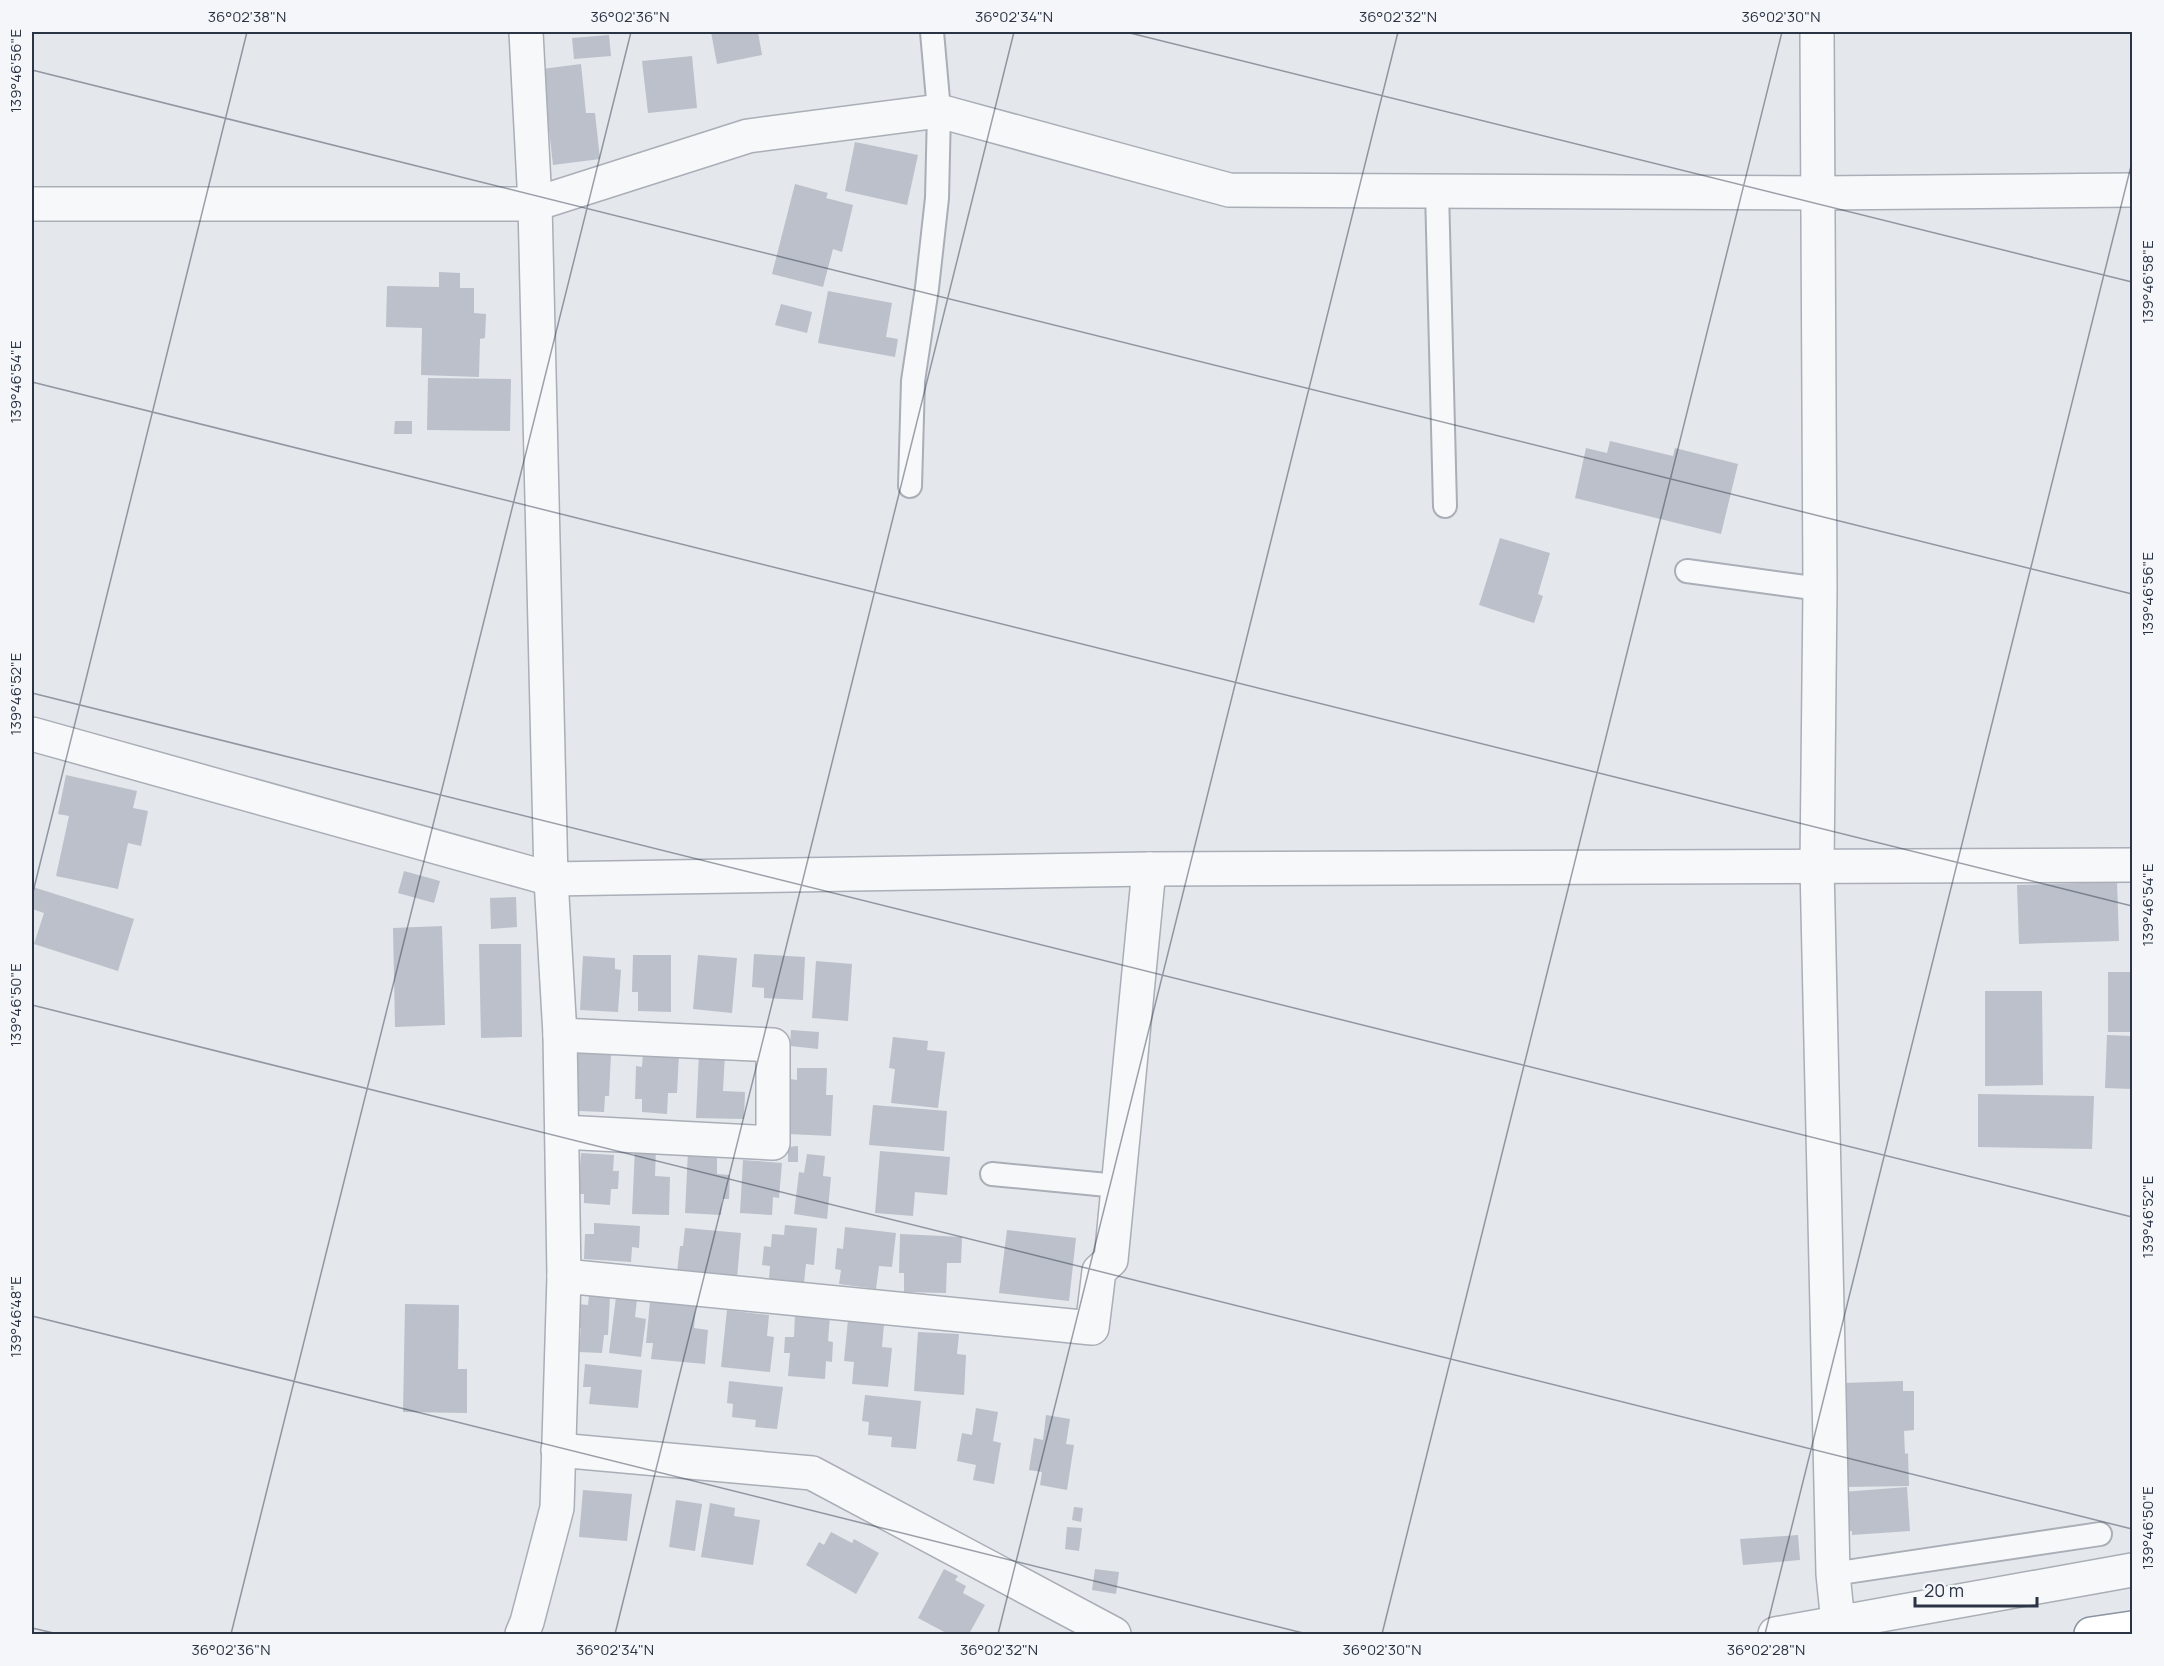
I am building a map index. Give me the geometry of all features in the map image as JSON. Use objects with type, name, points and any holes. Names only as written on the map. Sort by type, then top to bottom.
[{"type":"highway","points":[[2091,1635],[2133,1628]]},
{"type":"street","points":[[522,1635],[557,1508],[564,1276],[560,1035],[551,879],[535,204],[526,32]]},
{"type":"street","points":[[1817,32],[1820,589],[1817,866],[1833,1574],[1838,1623]]},
{"type":"street","points":[[32,204],[535,204],[748,136],[939,111],[1229,190],[1819,193],[2133,190]]},
{"type":"street","points":[[33,740],[551,879],[1149,869],[2133,865]]},
{"type":"street","points":[[564,1276],[1092,1328],[1099,1271],[1110,1260],[1149,869]]},
{"type":"street","points":[[560,1035],[773,1045],[773,1143],[562,1132]]},
{"type":"street","points":[[558,1450],[812,1473],[1114,1635]]},
{"type":"street","points":[[1775,1635],[2133,1570]]},
{"type":"lane","points":[[910,486],[913,381],[937,198],[939,111],[932,32]]},
{"type":"lane","points":[[1437,191],[1445,506]]},
{"type":"lane","points":[[1687,571],[1820,589]]},
{"type":"lane","points":[[993,1173],[1118,1186]]},
{"type":"lane","points":[[1833,1574],[2100,1534]]},
{"type":"building","points":[[711,32],[758,32],[762,55],[717,64]]},
{"type":"building","points":[[609,35],[611,56],[574,59],[572,38]]},
{"type":"building","points":[[692,56],[697,108],[648,113],[642,61]]},
{"type":"building","points":[[581,64],[586,113],[595,113],[600,159],[553,165],[542,69]]},
{"type":"building","points":[[855,142],[918,155],[907,205],[845,191]]},
{"type":"building","points":[[795,184],[828,193],[826,198],[853,205],[842,252],[833,249],[823,287],[772,274]]},
{"type":"building","points":[[439,272],[460,273],[460,288],[474,288],[474,313],[486,314],[485,338],[480,339],[479,377],[421,375],[422,328],[386,327],[387,286],[439,287]]},
{"type":"building","points":[[828,291],[892,303],[886,337],[898,339],[895,357],[818,343]]},
{"type":"building","points":[[781,304],[812,312],[807,333],[775,325]]},
{"type":"building","points":[[428,378],[511,379],[510,431],[427,430]]},
{"type":"building","points":[[395,421],[412,421],[412,434],[394,434]]},
{"type":"building","points":[[1610,441],[1673,456],[1675,448],[1738,464],[1721,534],[1575,498],[1586,448],[1607,453]]},
{"type":"building","points":[[1500,538],[1550,553],[1538,594],[1543,596],[1534,623],[1479,605]]},
{"type":"building","points":[[66,775],[137,791],[133,808],[148,811],[141,846],[128,843],[118,889],[56,876],[69,816],[58,814]]},
{"type":"building","points":[[404,871],[440,881],[434,903],[398,893]]},
{"type":"building","points":[[2117,882],[2119,941],[2019,944],[2017,885]]},
{"type":"building","points":[[33,887],[134,919],[118,971],[34,944],[44,913],[32,909]]},
{"type":"building","points":[[516,897],[517,927],[491,929],[490,898]]},
{"type":"building","points":[[442,926],[445,1025],[395,1027],[393,928]]},
{"type":"building","points":[[479,944],[521,944],[522,1037],[481,1038]]},
{"type":"building","points":[[754,954],[805,957],[803,1000],[764,998],[764,988],[752,987]]},
{"type":"building","points":[[633,955],[671,955],[671,1012],[638,1011],[638,992],[632,992]]},
{"type":"building","points":[[698,955],[737,958],[732,1013],[693,1009]]},
{"type":"building","points":[[583,956],[615,958],[615,969],[621,970],[618,1012],[580,1010]]},
{"type":"building","points":[[816,961],[852,964],[848,1021],[812,1018]]},
{"type":"building","points":[[2108,972],[2132,972],[2132,1032],[2108,1032]]},
{"type":"building","points":[[1985,991],[2042,991],[2043,1085],[1985,1086]]},
{"type":"building","points":[[791,1030],[819,1032],[818,1049],[790,1046]]},
{"type":"building","points":[[2107,1035],[2132,1036],[2132,1089],[2105,1088]]},
{"type":"building","points":[[893,1037],[928,1041],[927,1050],[945,1052],[938,1108],[891,1103],[895,1069],[889,1068]]},
{"type":"building","points":[[577,1052],[611,1054],[609,1096],[605,1096],[604,1112],[579,1111],[579,1102],[573,1102]]},
{"type":"building","points":[[643,1053],[679,1054],[677,1093],[668,1093],[667,1114],[642,1112],[642,1099],[635,1099],[636,1066],[642,1067]]},
{"type":"building","points":[[699,1053],[725,1054],[723,1091],[745,1092],[744,1119],[696,1118]]},
{"type":"building","points":[[797,1068],[827,1068],[826,1095],[833,1095],[831,1136],[788,1134],[790,1079],[797,1080]]},
{"type":"building","points":[[1978,1094],[2094,1096],[2092,1149],[1978,1147]]},
{"type":"building","points":[[873,1105],[947,1111],[944,1151],[869,1145]]},
{"type":"building","points":[[798,1146],[798,1162],[788,1162],[788,1147]]},
{"type":"building","points":[[635,1147],[656,1148],[655,1176],[670,1177],[669,1215],[632,1214]]},
{"type":"building","points":[[688,1151],[717,1153],[717,1174],[730,1175],[729,1199],[722,1199],[721,1215],[685,1213]]},
{"type":"building","points":[[880,1151],[950,1157],[947,1195],[915,1192],[913,1216],[875,1213]]},
{"type":"building","points":[[581,1153],[614,1155],[613,1171],[619,1171],[618,1189],[611,1189],[610,1205],[584,1203],[584,1194],[578,1194]]},
{"type":"building","points":[[807,1154],[825,1156],[823,1176],[831,1177],[827,1219],[794,1214],[799,1172],[804,1173]]},
{"type":"building","points":[[743,1160],[782,1163],[779,1198],[773,1197],[772,1215],[740,1213]]},
{"type":"building","points":[[594,1223],[640,1226],[639,1248],[632,1247],[631,1262],[584,1259],[585,1234],[594,1234]]},
{"type":"building","points":[[785,1225],[817,1228],[814,1265],[806,1264],[804,1283],[769,1279],[770,1266],[762,1265],[764,1246],[771,1247],[772,1234],[784,1235]]},
{"type":"building","points":[[845,1227],[896,1233],[892,1267],[879,1266],[876,1289],[839,1284],[841,1270],[835,1269],[837,1248],[843,1249]]},
{"type":"building","points":[[685,1228],[741,1233],[737,1278],[677,1273]]},
{"type":"building","points":[[1007,1230],[1076,1238],[1069,1301],[999,1293]]},
{"type":"building","points":[[900,1234],[962,1237],[961,1263],[947,1263],[946,1293],[904,1292],[904,1273],[899,1273]]},
{"type":"building","points":[[589,1295],[610,1297],[608,1335],[604,1335],[602,1353],[579,1352],[581,1328],[576,1327],[578,1304],[588,1305]]},
{"type":"building","points":[[616,1297],[637,1300],[635,1317],[646,1319],[641,1357],[609,1353]]},
{"type":"building","points":[[650,1302],[696,1306],[694,1328],[708,1330],[705,1364],[651,1359],[653,1343],[646,1343]]},
{"type":"building","points":[[405,1304],[459,1305],[458,1369],[467,1369],[467,1413],[403,1412]]},
{"type":"building","points":[[727,1310],[769,1315],[767,1336],[774,1337],[770,1372],[721,1367]]},
{"type":"building","points":[[795,1314],[830,1316],[828,1341],[833,1342],[832,1362],[826,1361],[825,1379],[788,1376],[790,1353],[784,1353],[785,1337],[794,1337]]},
{"type":"building","points":[[848,1320],[884,1324],[882,1347],[892,1348],[888,1387],[852,1384],[854,1362],[844,1361]]},
{"type":"building","points":[[918,1332],[959,1334],[957,1354],[966,1355],[964,1395],[914,1391]]},
{"type":"building","points":[[585,1364],[642,1370],[638,1408],[589,1404],[591,1387],[583,1387]]},
{"type":"building","points":[[729,1381],[783,1387],[777,1429],[755,1427],[756,1420],[732,1417],[733,1404],[727,1403]]},
{"type":"building","points":[[1903,1381],[1903,1391],[1914,1391],[1914,1430],[1904,1431],[1905,1454],[1908,1453],[1909,1486],[1845,1487],[1843,1383]]},
{"type":"building","points":[[865,1395],[921,1401],[916,1449],[891,1447],[892,1437],[868,1435],[869,1422],[862,1421]]},
{"type":"building","points":[[976,1408],[998,1412],[993,1441],[1001,1443],[994,1484],[973,1480],[976,1465],[957,1461],[962,1433],[972,1435]]},
{"type":"building","points":[[1046,1415],[1070,1419],[1066,1444],[1074,1445],[1067,1490],[1040,1485],[1042,1472],[1029,1470],[1034,1438],[1043,1440]]},
{"type":"building","points":[[1907,1487],[1910,1531],[1852,1535],[1852,1531],[1846,1532],[1842,1492]]},
{"type":"building","points":[[583,1490],[632,1494],[627,1541],[579,1537]]},
{"type":"building","points":[[676,1500],[702,1504],[695,1551],[669,1547]]},
{"type":"building","points":[[710,1503],[735,1508],[734,1516],[760,1520],[753,1565],[701,1557]]},
{"type":"building","points":[[1074,1507],[1083,1508],[1081,1522],[1072,1520]]},
{"type":"building","points":[[1067,1527],[1082,1528],[1079,1551],[1065,1549]]},
{"type":"building","points":[[831,1532],[852,1543],[854,1539],[879,1553],[856,1594],[806,1565],[819,1542],[824,1545]]},
{"type":"building","points":[[1798,1535],[1800,1560],[1743,1565],[1740,1539]]},
{"type":"building","points":[[944,1569],[958,1576],[955,1580],[966,1586],[963,1593],[985,1605],[969,1634],[948,1634],[918,1618]]},
{"type":"building","points":[[1095,1569],[1119,1572],[1116,1594],[1092,1590]]}]
